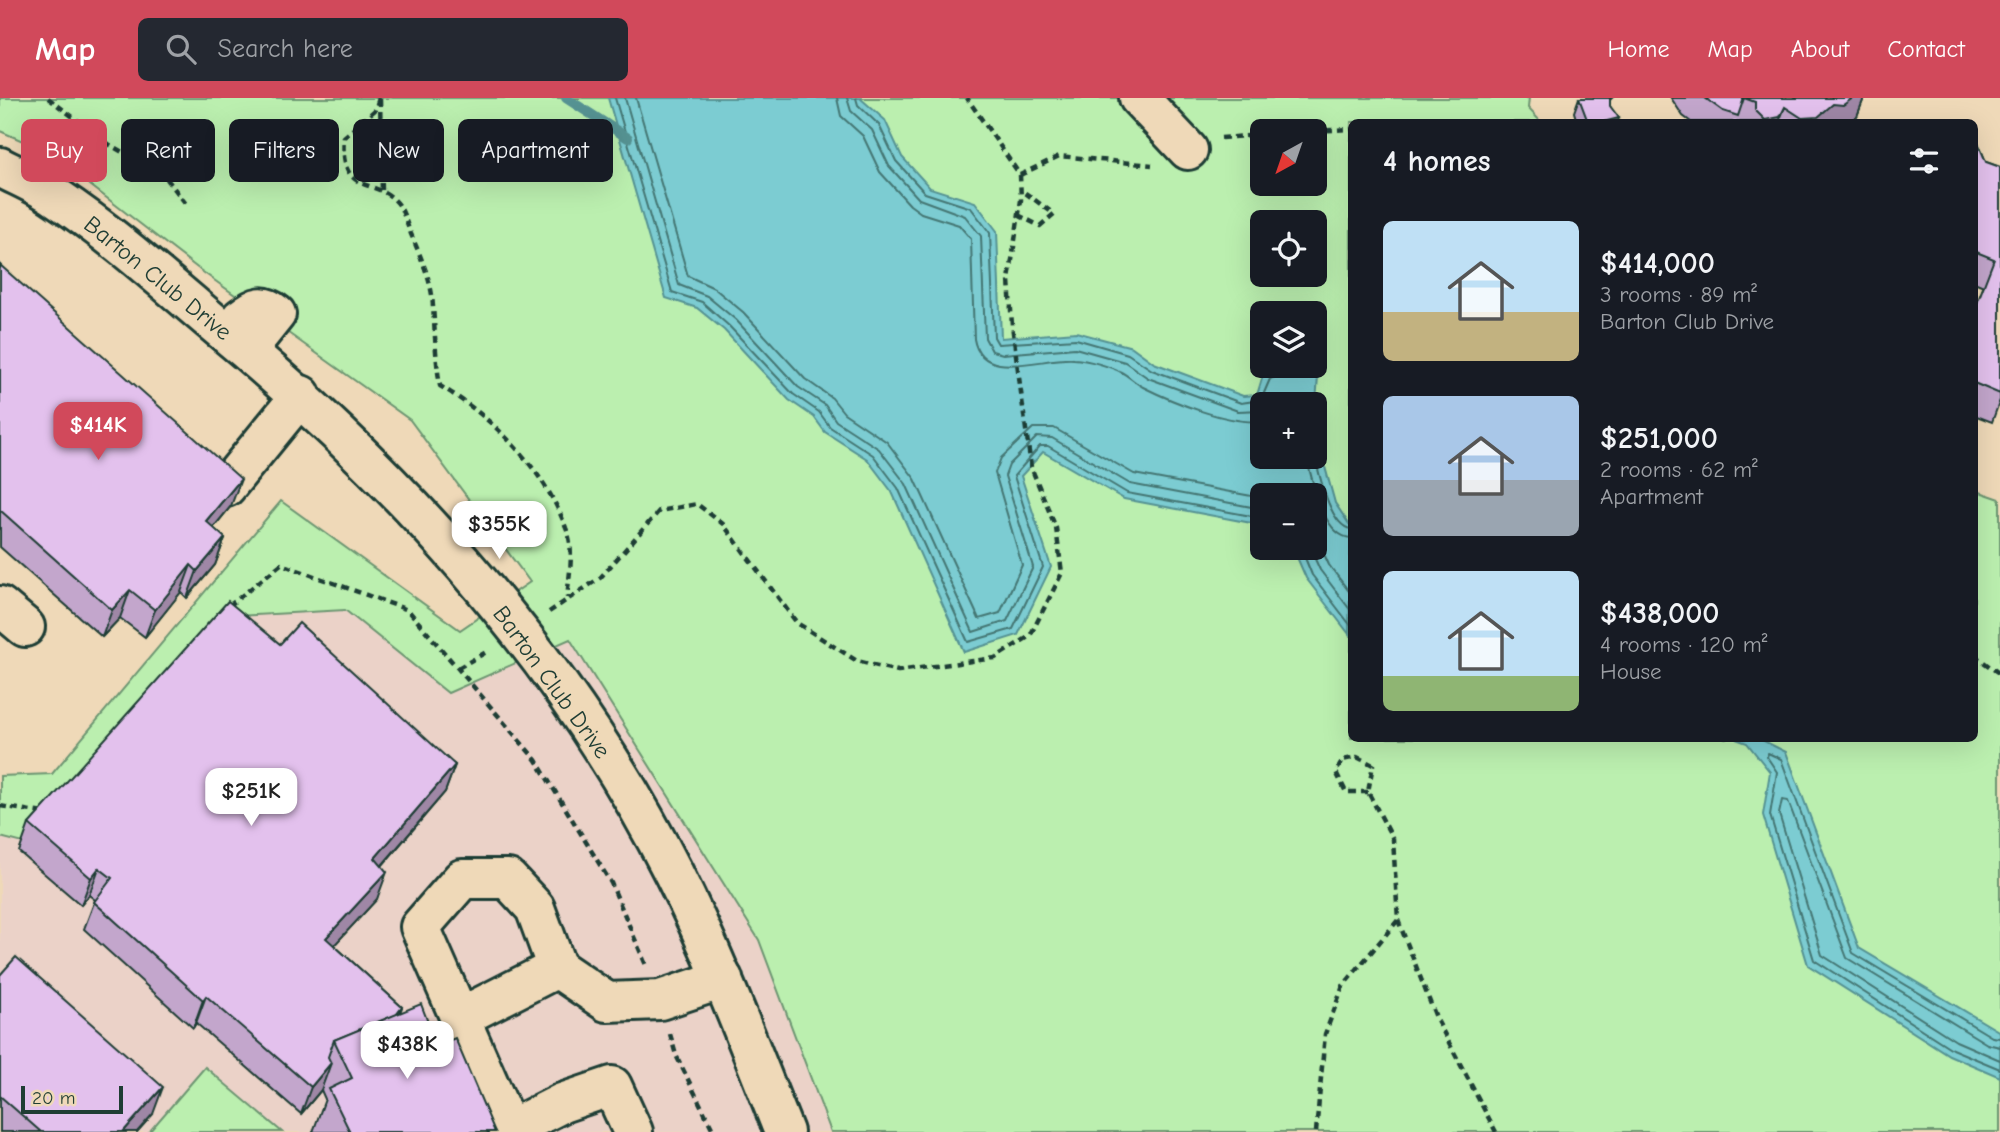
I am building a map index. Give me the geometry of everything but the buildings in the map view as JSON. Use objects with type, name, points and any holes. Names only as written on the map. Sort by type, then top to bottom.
[{"type":"street","points":[[1139,98],[1188,150]]},
{"type":"street","name":"Barton Club Drive","points":[[0,167],[54,196],[74,211],[301,395],[377,468],[523,634],[621,778],[674,873],[723,979],[784,1132]]},
{"type":"street","points":[[226,487],[301,395]]},
{"type":"street","points":[[633,1132],[612,1086],[562,1103],[509,1131],[420,927],[461,879],[508,879],[535,908],[557,968],[607,1002],[660,1000],[723,979]]},
{"type":"street","points":[[459,1018],[557,968]]},
{"type":"path","points":[[48,98],[110,145],[163,175],[186,204]]},
{"type":"path","points":[[379,98],[382,193]]},
{"type":"path","points":[[379,98],[375,110],[344,137],[343,154],[349,173],[361,185],[398,203],[432,293],[440,386],[468,402],[517,450],[545,487],[567,530],[572,558],[567,598]]},
{"type":"path","points":[[541,619],[567,598],[600,578],[659,511],[696,504],[723,523],[797,623],[857,661],[898,671],[995,658],[1030,636],[1062,573],[1056,528],[1031,467],[1012,325],[1009,280],[1018,215],[1020,175],[967,98]]},
{"type":"path","points":[[1327,130],[1348,129]]},
{"type":"path","points":[[1018,215],[1040,226],[1054,214],[1020,189]]},
{"type":"path","points":[[228,607],[281,564],[408,610],[536,760],[611,884],[647,970]]},
{"type":"path","points":[[458,668],[490,649]]},
{"type":"path","points":[[1978,658],[2000,674]]},
{"type":"path","points":[[1368,792],[1346,792],[1336,772],[1343,760],[1357,757],[1373,765],[1368,792],[1392,839],[1398,920],[1437,1020],[1496,1132]]},
{"type":"path","points":[[0,806],[45,813]]},
{"type":"path","points":[[1316,1132],[1325,1034],[1343,986],[1398,920]]},
{"type":"path","points":[[666,1022],[676,1055],[714,1132]]},
{"type":"shaded area","points":[[345,610],[448,693],[570,639],[759,940],[831,1132],[0,1132],[0,837],[28,844],[236,616]]},
{"type":"green space","points":[[0,98],[1529,98],[1528,108],[1538,119],[1348,119],[1348,742],[1978,742],[1978,491],[2000,499],[2000,1132],[831,1132],[759,940],[570,639],[448,693],[345,610],[236,616],[27,844],[0,837],[0,776],[52,774],[281,501],[460,630],[530,582],[410,420],[200,270],[86,182],[107,182],[107,119],[21,119],[21,140],[0,131]]},
{"type":"green space","points":[[205,1067],[282,1132],[149,1132]]},
{"type":"water","points":[[608,98],[860,98],[885,120],[902,157],[930,188],[975,202],[997,231],[1001,338],[1076,332],[1132,347],[1154,363],[1243,396],[1250,396],[1250,469],[1326,469],[1335,503],[1348,522],[1348,633],[1306,578],[1298,560],[1327,560],[1327,483],[1250,483],[1250,523],[1124,499],[1043,452],[1021,476],[1051,567],[1018,635],[964,652],[892,492],[867,459],[825,432],[814,417],[789,400],[724,330],[697,308],[666,298]]},
{"type":"water","points":[[1262,378],[1318,378],[1317,392],[1258,392]]},
{"type":"water","points":[[1744,742],[1766,742],[1786,752],[1859,948],[2000,1032],[2000,1077],[1949,1055],[1808,965],[1763,815],[1770,772]]},
{"type":"waterway","points":[[566,98],[628,138]]}]
